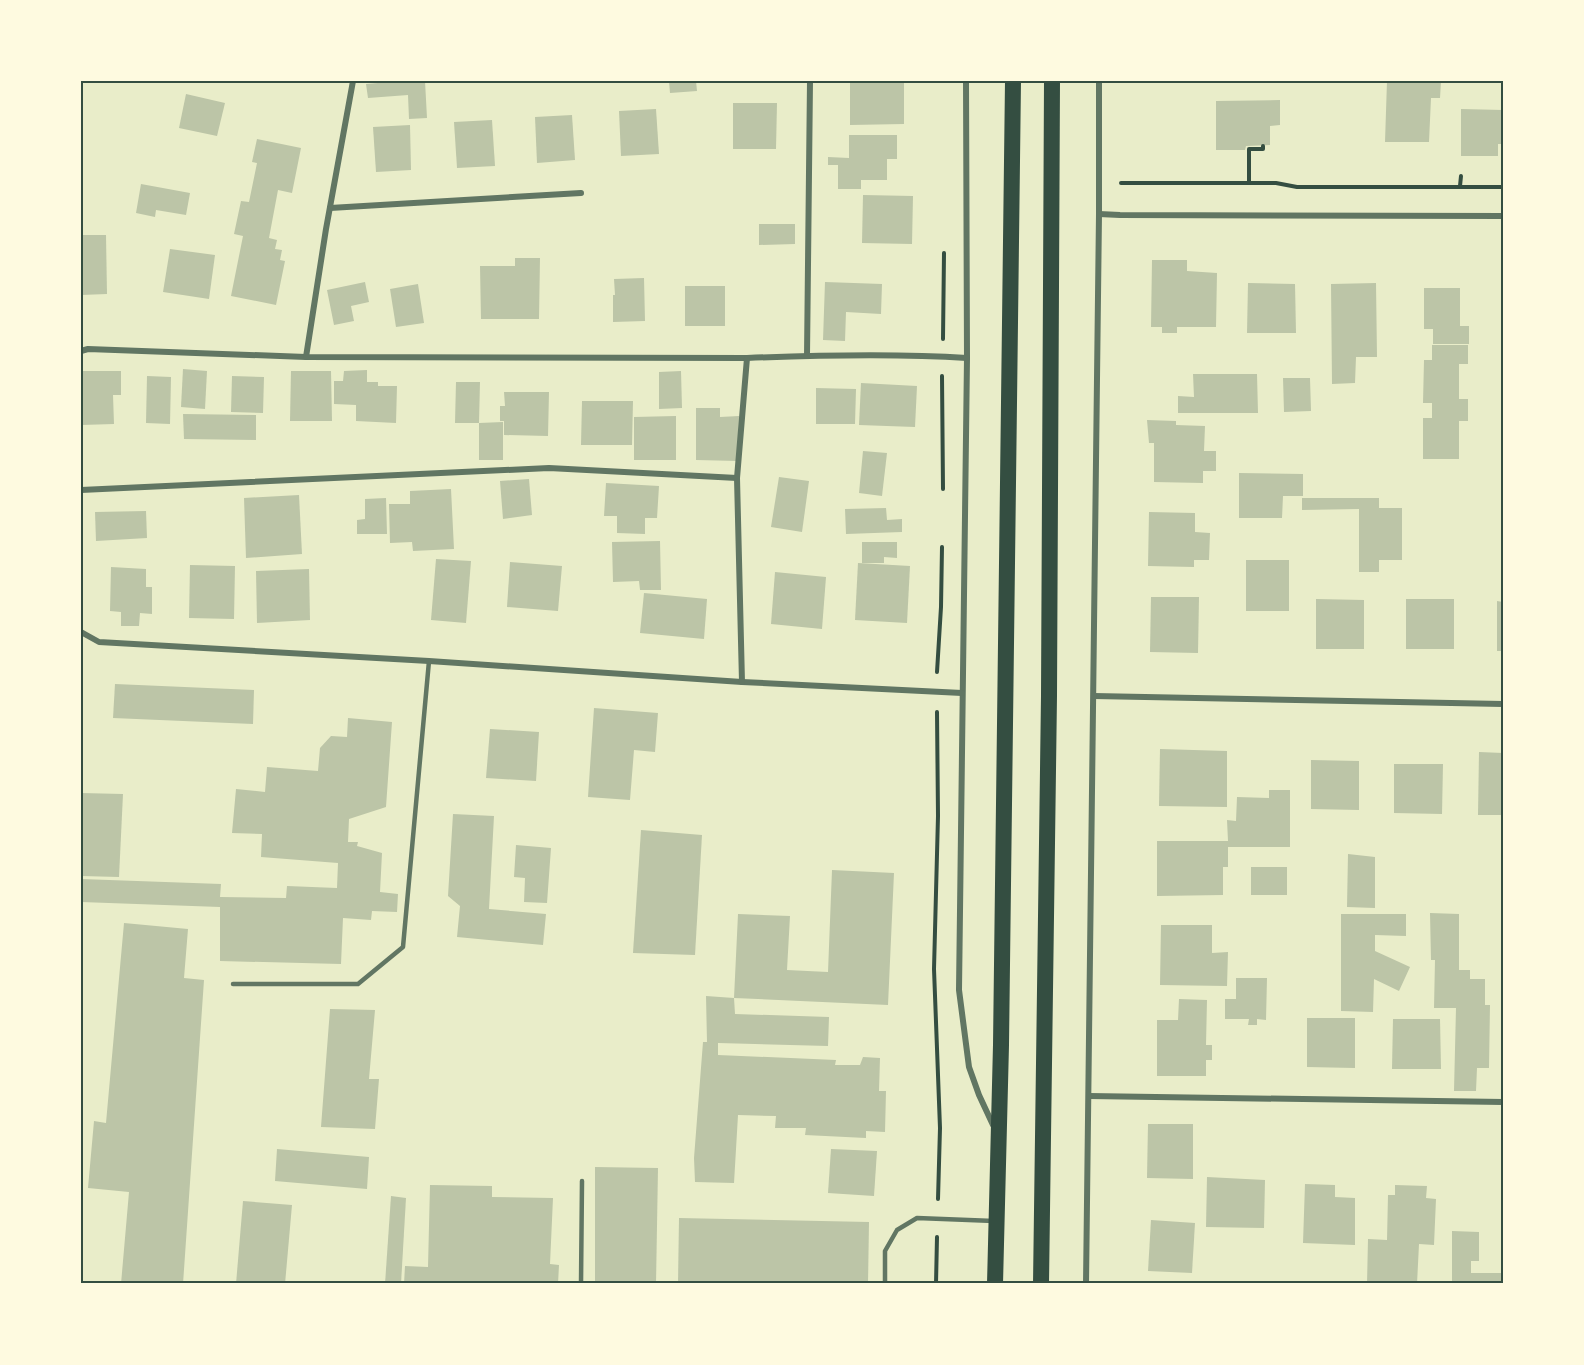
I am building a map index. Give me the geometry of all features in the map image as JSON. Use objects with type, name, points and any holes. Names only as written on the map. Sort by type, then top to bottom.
[{"type":"highway","points":[[995,1284],[1001,1045],[1013,81]]},
{"type":"highway","points":[[1041,1284],[1049,684],[1052,81]]},
{"type":"street","points":[[306,357],[353,81]]},
{"type":"street","points":[[807,356],[810,81]]},
{"type":"street","points":[[966,81],[967,358],[959,990],[969,1067],[978,1095],[999,1135]]},
{"type":"street","points":[[1086,1284],[1100,214],[1099,81]]},
{"type":"street","points":[[330,208],[581,193]]},
{"type":"street","points":[[1100,214],[1503,216]]},
{"type":"street","points":[[84,350],[306,357],[942,356],[967,358]]},
{"type":"street","points":[[742,682],[737,478],[747,358]]},
{"type":"street","points":[[81,490],[549,468],[737,478]]},
{"type":"street","points":[[81,632],[99,642],[742,682],[962,693]]},
{"type":"street","points":[[1094,696],[1503,704]]},
{"type":"street","points":[[1089,1096],[1503,1102]]},
{"type":"lane","points":[[233,984],[358,984],[404,947],[429,661]]},
{"type":"lane","points":[[580,1284],[582,1181]]},
{"type":"lane","points":[[885,1284],[885,1251],[897,1230],[917,1218],[996,1221]]},
{"type":"path","points":[[1249,183],[1249,149],[1263,149],[1263,146]]},
{"type":"path","points":[[1460,186],[1461,176]]},
{"type":"path","points":[[1121,183],[1276,183],[1297,187],[1503,187]]},
{"type":"path","points":[[942,376],[943,497]]},
{"type":"path","points":[[937,675],[942,541]]},
{"type":"path","points":[[936,1284],[940,1128],[934,969],[938,816],[937,723]]},
{"type":"building","points":[[425,81],[427,118],[409,119],[408,95],[368,98],[366,84]]},
{"type":"building","points":[[669,81],[696,81],[697,91],[670,93]]},
{"type":"building","points":[[850,81],[904,81],[904,124],[850,125]]},
{"type":"building","points":[[1387,81],[1441,81],[1440,98],[1431,98],[1429,142],[1385,142]]},
{"type":"building","points":[[186,94],[225,103],[217,136],[179,128]]},
{"type":"building","points":[[1280,100],[1280,125],[1270,126],[1270,145],[1246,146],[1245,150],[1216,150],[1216,101]]},
{"type":"building","points":[[733,103],[777,103],[776,149],[733,149]]},
{"type":"building","points":[[656,109],[659,154],[621,156],[619,111]]},
{"type":"building","points":[[1461,109],[1503,110],[1503,144],[1498,144],[1498,156],[1461,156]]},
{"type":"building","points":[[572,115],[575,160],[537,163],[535,117]]},
{"type":"building","points":[[492,120],[495,166],[457,168],[454,122]]},
{"type":"building","points":[[410,125],[411,170],[376,172],[373,127]]},
{"type":"building","points":[[849,135],[897,135],[897,159],[887,159],[887,180],[861,180],[861,189],[838,189],[838,165],[828,165],[828,157],[849,158]]},
{"type":"building","points":[[257,139],[301,148],[292,193],[278,190],[269,238],[277,240],[275,249],[282,250],[280,260],[285,261],[276,305],[231,296],[243,236],[234,234],[241,201],[249,202],[257,163],[252,162]]},
{"type":"building","points":[[141,184],[190,193],[186,215],[156,210],[155,217],[136,213]]},
{"type":"building","points":[[863,195],[913,196],[912,244],[862,243]]},
{"type":"building","points":[[759,224],[795,224],[795,244],[759,245]]},
{"type":"building","points":[[81,235],[106,235],[107,294],[81,295]]},
{"type":"building","points":[[170,249],[215,255],[209,299],[163,292]]},
{"type":"building","points":[[515,258],[540,258],[539,319],[481,319],[480,266],[515,266]]},
{"type":"building","points":[[1152,260],[1187,260],[1187,271],[1217,273],[1216,327],[1177,327],[1177,333],[1162,333],[1162,327],[1151,327]]},
{"type":"building","points":[[644,278],[645,321],[613,322],[614,279]]},
{"type":"building","points":[[365,282],[369,302],[351,306],[354,321],[334,325],[327,290]]},
{"type":"building","points":[[825,282],[882,284],[881,314],[846,312],[845,341],[823,340]]},
{"type":"building","points":[[1248,283],[1295,284],[1296,333],[1247,333]]},
{"type":"building","points":[[1376,283],[1377,357],[1356,357],[1355,383],[1332,384],[1331,284]]},
{"type":"building","points":[[418,284],[424,323],[396,327],[390,289]]},
{"type":"building","points":[[685,286],[725,286],[725,326],[685,326]]},
{"type":"building","points":[[1424,288],[1460,288],[1460,326],[1469,326],[1469,344],[1433,344],[1433,329],[1424,329]]},
{"type":"building","points":[[1432,345],[1468,345],[1468,364],[1459,364],[1459,399],[1468,399],[1468,421],[1459,421],[1459,459],[1423,459],[1423,418],[1432,418],[1432,403],[1423,403],[1424,360],[1432,360]]},
{"type":"building","points":[[183,369],[207,371],[205,409],[181,407]]},
{"type":"building","points":[[367,370],[367,382],[378,382],[378,386],[397,386],[396,423],[356,421],[356,405],[334,404],[334,381],[343,381],[344,371]]},
{"type":"building","points":[[81,371],[121,371],[121,395],[113,395],[114,424],[81,425]]},
{"type":"building","points":[[291,371],[331,371],[332,421],[290,421]]},
{"type":"building","points":[[681,371],[682,408],[659,409],[659,372]]},
{"type":"building","points":[[1193,374],[1257,374],[1258,413],[1178,413],[1178,396],[1194,397]]},
{"type":"building","points":[[147,376],[171,377],[170,424],[146,423]]},
{"type":"building","points":[[232,376],[264,377],[263,413],[231,412]]},
{"type":"building","points":[[1283,378],[1310,378],[1311,411],[1284,412]]},
{"type":"building","points":[[456,382],[480,382],[479,423],[455,423]]},
{"type":"building","points":[[861,383],[917,386],[915,427],[859,425]]},
{"type":"building","points":[[816,388],[856,389],[855,424],[816,424]]},
{"type":"building","points":[[504,392],[549,392],[548,436],[504,435],[504,421],[500,421],[500,406],[505,406]]},
{"type":"building","points":[[582,401],[633,401],[632,445],[581,445]]},
{"type":"building","points":[[696,408],[720,408],[720,417],[739,416],[738,461],[696,460]]},
{"type":"building","points":[[183,414],[256,415],[256,440],[184,439]]},
{"type":"building","points":[[676,416],[676,460],[634,460],[634,417]]},
{"type":"building","points":[[1147,420],[1176,421],[1176,425],[1205,426],[1204,451],[1216,451],[1216,471],[1203,471],[1203,483],[1154,482],[1154,443],[1149,443]]},
{"type":"building","points":[[503,422],[503,460],[479,460],[479,423]]},
{"type":"building","points":[[863,451],[887,453],[882,496],[859,493]]},
{"type":"building","points":[[1239,473],[1303,474],[1303,496],[1283,496],[1282,518],[1239,518]]},
{"type":"building","points":[[779,477],[809,481],[802,532],[771,527]]},
{"type":"building","points":[[529,479],[532,515],[503,519],[500,481]]},
{"type":"building","points":[[606,483],[659,486],[657,518],[645,518],[645,534],[617,533],[617,516],[604,516]]},
{"type":"building","points":[[451,489],[454,549],[413,551],[412,542],[390,543],[389,504],[410,504],[410,491]]},
{"type":"building","points":[[299,495],[302,554],[246,558],[244,498]]},
{"type":"building","points":[[386,498],[387,534],[357,534],[357,520],[365,519],[365,499]]},
{"type":"building","points":[[1302,498],[1379,498],[1379,508],[1402,508],[1402,560],[1379,560],[1379,572],[1359,572],[1359,509],[1302,510]]},
{"type":"building","points":[[886,508],[887,520],[902,519],[902,532],[846,534],[845,509]]},
{"type":"building","points":[[146,511],[147,538],[96,541],[95,512]]},
{"type":"building","points":[[1149,512],[1195,513],[1195,532],[1210,533],[1209,560],[1194,560],[1194,567],[1148,566]]},
{"type":"building","points":[[660,541],[661,590],[640,590],[639,581],[613,582],[612,542]]},
{"type":"building","points":[[862,542],[897,542],[897,558],[884,557],[884,563],[862,563]]},
{"type":"building","points":[[436,559],[471,561],[466,623],[431,620]]},
{"type":"building","points":[[1246,560],[1289,560],[1289,611],[1246,611]]},
{"type":"building","points":[[510,562],[562,566],[558,611],[507,607]]},
{"type":"building","points":[[858,563],[910,566],[907,623],[855,620]]},
{"type":"building","points":[[190,565],[235,566],[234,619],[189,618]]},
{"type":"building","points":[[111,567],[146,569],[146,587],[152,587],[152,614],[140,613],[139,626],[121,626],[121,612],[110,611]]},
{"type":"building","points":[[309,569],[310,620],[257,623],[256,571]]},
{"type":"building","points":[[775,572],[826,577],[822,629],[771,624]]},
{"type":"building","points":[[644,593],[707,599],[704,639],[640,633]]},
{"type":"building","points":[[1151,597],[1199,597],[1198,653],[1150,652]]},
{"type":"building","points":[[1316,599],[1364,600],[1364,649],[1316,649]]},
{"type":"building","points":[[1406,599],[1454,599],[1454,649],[1406,649]]},
{"type":"building","points":[[1497,601],[1503,602],[1503,651],[1497,651]]},
{"type":"building","points":[[115,684],[254,690],[253,724],[113,718]]},
{"type":"building","points":[[594,708],[658,713],[655,752],[634,750],[630,800],[588,797]]},
{"type":"building","points":[[348,718],[392,722],[386,807],[349,819],[348,842],[358,842],[357,846],[382,853],[380,892],[398,894],[397,912],[372,911],[371,920],[343,918],[341,964],[220,961],[220,907],[81,902],[81,879],[221,884],[220,897],[286,898],[287,886],[337,888],[338,863],[261,857],[262,834],[232,833],[236,789],[265,792],[267,767],[318,771],[320,748],[331,736],[347,737]]},
{"type":"building","points":[[490,729],[539,732],[536,781],[486,778]]},
{"type":"building","points":[[1160,749],[1227,751],[1227,807],[1159,806]]},
{"type":"building","points":[[1479,752],[1503,753],[1503,815],[1478,815]]},
{"type":"building","points":[[1311,760],[1359,761],[1359,810],[1311,809]]},
{"type":"building","points":[[1394,764],[1443,764],[1442,814],[1394,813]]},
{"type":"building","points":[[1269,790],[1290,790],[1290,847],[1228,847],[1228,867],[1223,867],[1223,895],[1157,896],[1157,841],[1228,841],[1227,820],[1236,821],[1237,797],[1269,798]]},
{"type":"building","points":[[81,793],[123,794],[119,877],[81,876]]},
{"type":"building","points":[[453,814],[494,816],[489,909],[546,914],[543,945],[457,937],[460,906],[448,896]]},
{"type":"building","points":[[641,830],[702,835],[695,955],[633,953]]},
{"type":"building","points":[[516,845],[551,848],[547,903],[524,902],[525,878],[514,877]]},
{"type":"building","points":[[1348,854],[1375,857],[1375,908],[1347,907]]},
{"type":"building","points":[[1251,867],[1287,867],[1287,895],[1251,895]]},
{"type":"building","points":[[832,870],[894,873],[888,1005],[734,998],[738,914],[790,916],[787,970],[828,972]]},
{"type":"building","points":[[1430,913],[1459,914],[1459,970],[1470,970],[1470,979],[1485,979],[1485,1005],[1490,1005],[1489,1068],[1477,1068],[1476,1091],[1454,1091],[1456,1008],[1434,1008],[1435,960],[1431,960]]},
{"type":"building","points":[[1341,914],[1406,914],[1406,936],[1375,935],[1375,951],[1410,967],[1399,991],[1374,979],[1373,1012],[1341,1011]]},
{"type":"building","points":[[124,923],[188,929],[184,978],[204,980],[183,1284],[121,1284],[129,1192],[88,1188],[94,1121],[106,1123]]},
{"type":"building","points":[[1161,925],[1212,925],[1212,953],[1228,952],[1227,986],[1160,985]]},
{"type":"building","points":[[1236,978],[1267,978],[1266,1020],[1257,1019],[1257,1025],[1248,1025],[1249,1019],[1225,1019],[1225,999],[1236,999]]},
{"type":"building","points":[[706,996],[734,998],[735,1014],[829,1017],[828,1046],[718,1043],[718,1055],[836,1060],[835,1065],[860,1065],[863,1057],[880,1058],[879,1091],[886,1091],[885,1132],[866,1131],[866,1138],[805,1135],[806,1128],[775,1128],[776,1116],[738,1115],[734,1183],[695,1182],[694,1158],[703,1042],[707,1042]]},
{"type":"building","points":[[1179,999],[1207,1000],[1206,1045],[1212,1045],[1212,1060],[1206,1060],[1206,1076],[1157,1076],[1157,1020],[1178,1020]]},
{"type":"building","points":[[330,1009],[375,1010],[369,1079],[379,1079],[375,1129],[321,1127]]},
{"type":"building","points":[[1307,1018],[1355,1018],[1355,1068],[1307,1067]]},
{"type":"building","points":[[1393,1019],[1440,1019],[1441,1069],[1392,1069]]},
{"type":"building","points":[[1148,1124],[1193,1124],[1193,1179],[1147,1178]]},
{"type":"building","points":[[277,1149],[369,1157],[367,1189],[275,1181]]},
{"type":"building","points":[[831,1149],[877,1151],[874,1196],[828,1193]]},
{"type":"building","points":[[595,1167],[658,1168],[656,1284],[595,1284]]},
{"type":"building","points":[[1207,1177],[1265,1180],[1264,1228],[1206,1227]]},
{"type":"building","points":[[1305,1184],[1335,1185],[1335,1197],[1355,1198],[1355,1245],[1303,1243]]},
{"type":"building","points":[[430,1185],[492,1186],[492,1197],[553,1198],[550,1264],[559,1265],[558,1284],[404,1284],[405,1266],[428,1267]]},
{"type":"building","points":[[1395,1185],[1427,1186],[1426,1198],[1436,1199],[1434,1245],[1419,1244],[1417,1284],[1367,1284],[1368,1239],[1387,1240],[1388,1195],[1395,1195]]},
{"type":"building","points":[[391,1196],[406,1198],[401,1284],[385,1284]]},
{"type":"building","points":[[243,1201],[292,1205],[285,1284],[236,1284]]},
{"type":"building","points":[[679,1218],[869,1222],[868,1284],[678,1284]]},
{"type":"building","points":[[1151,1220],[1195,1223],[1192,1273],[1148,1271]]},
{"type":"building","points":[[1452,1231],[1479,1232],[1479,1261],[1471,1261],[1471,1273],[1503,1273],[1503,1284],[1452,1284]]}]
